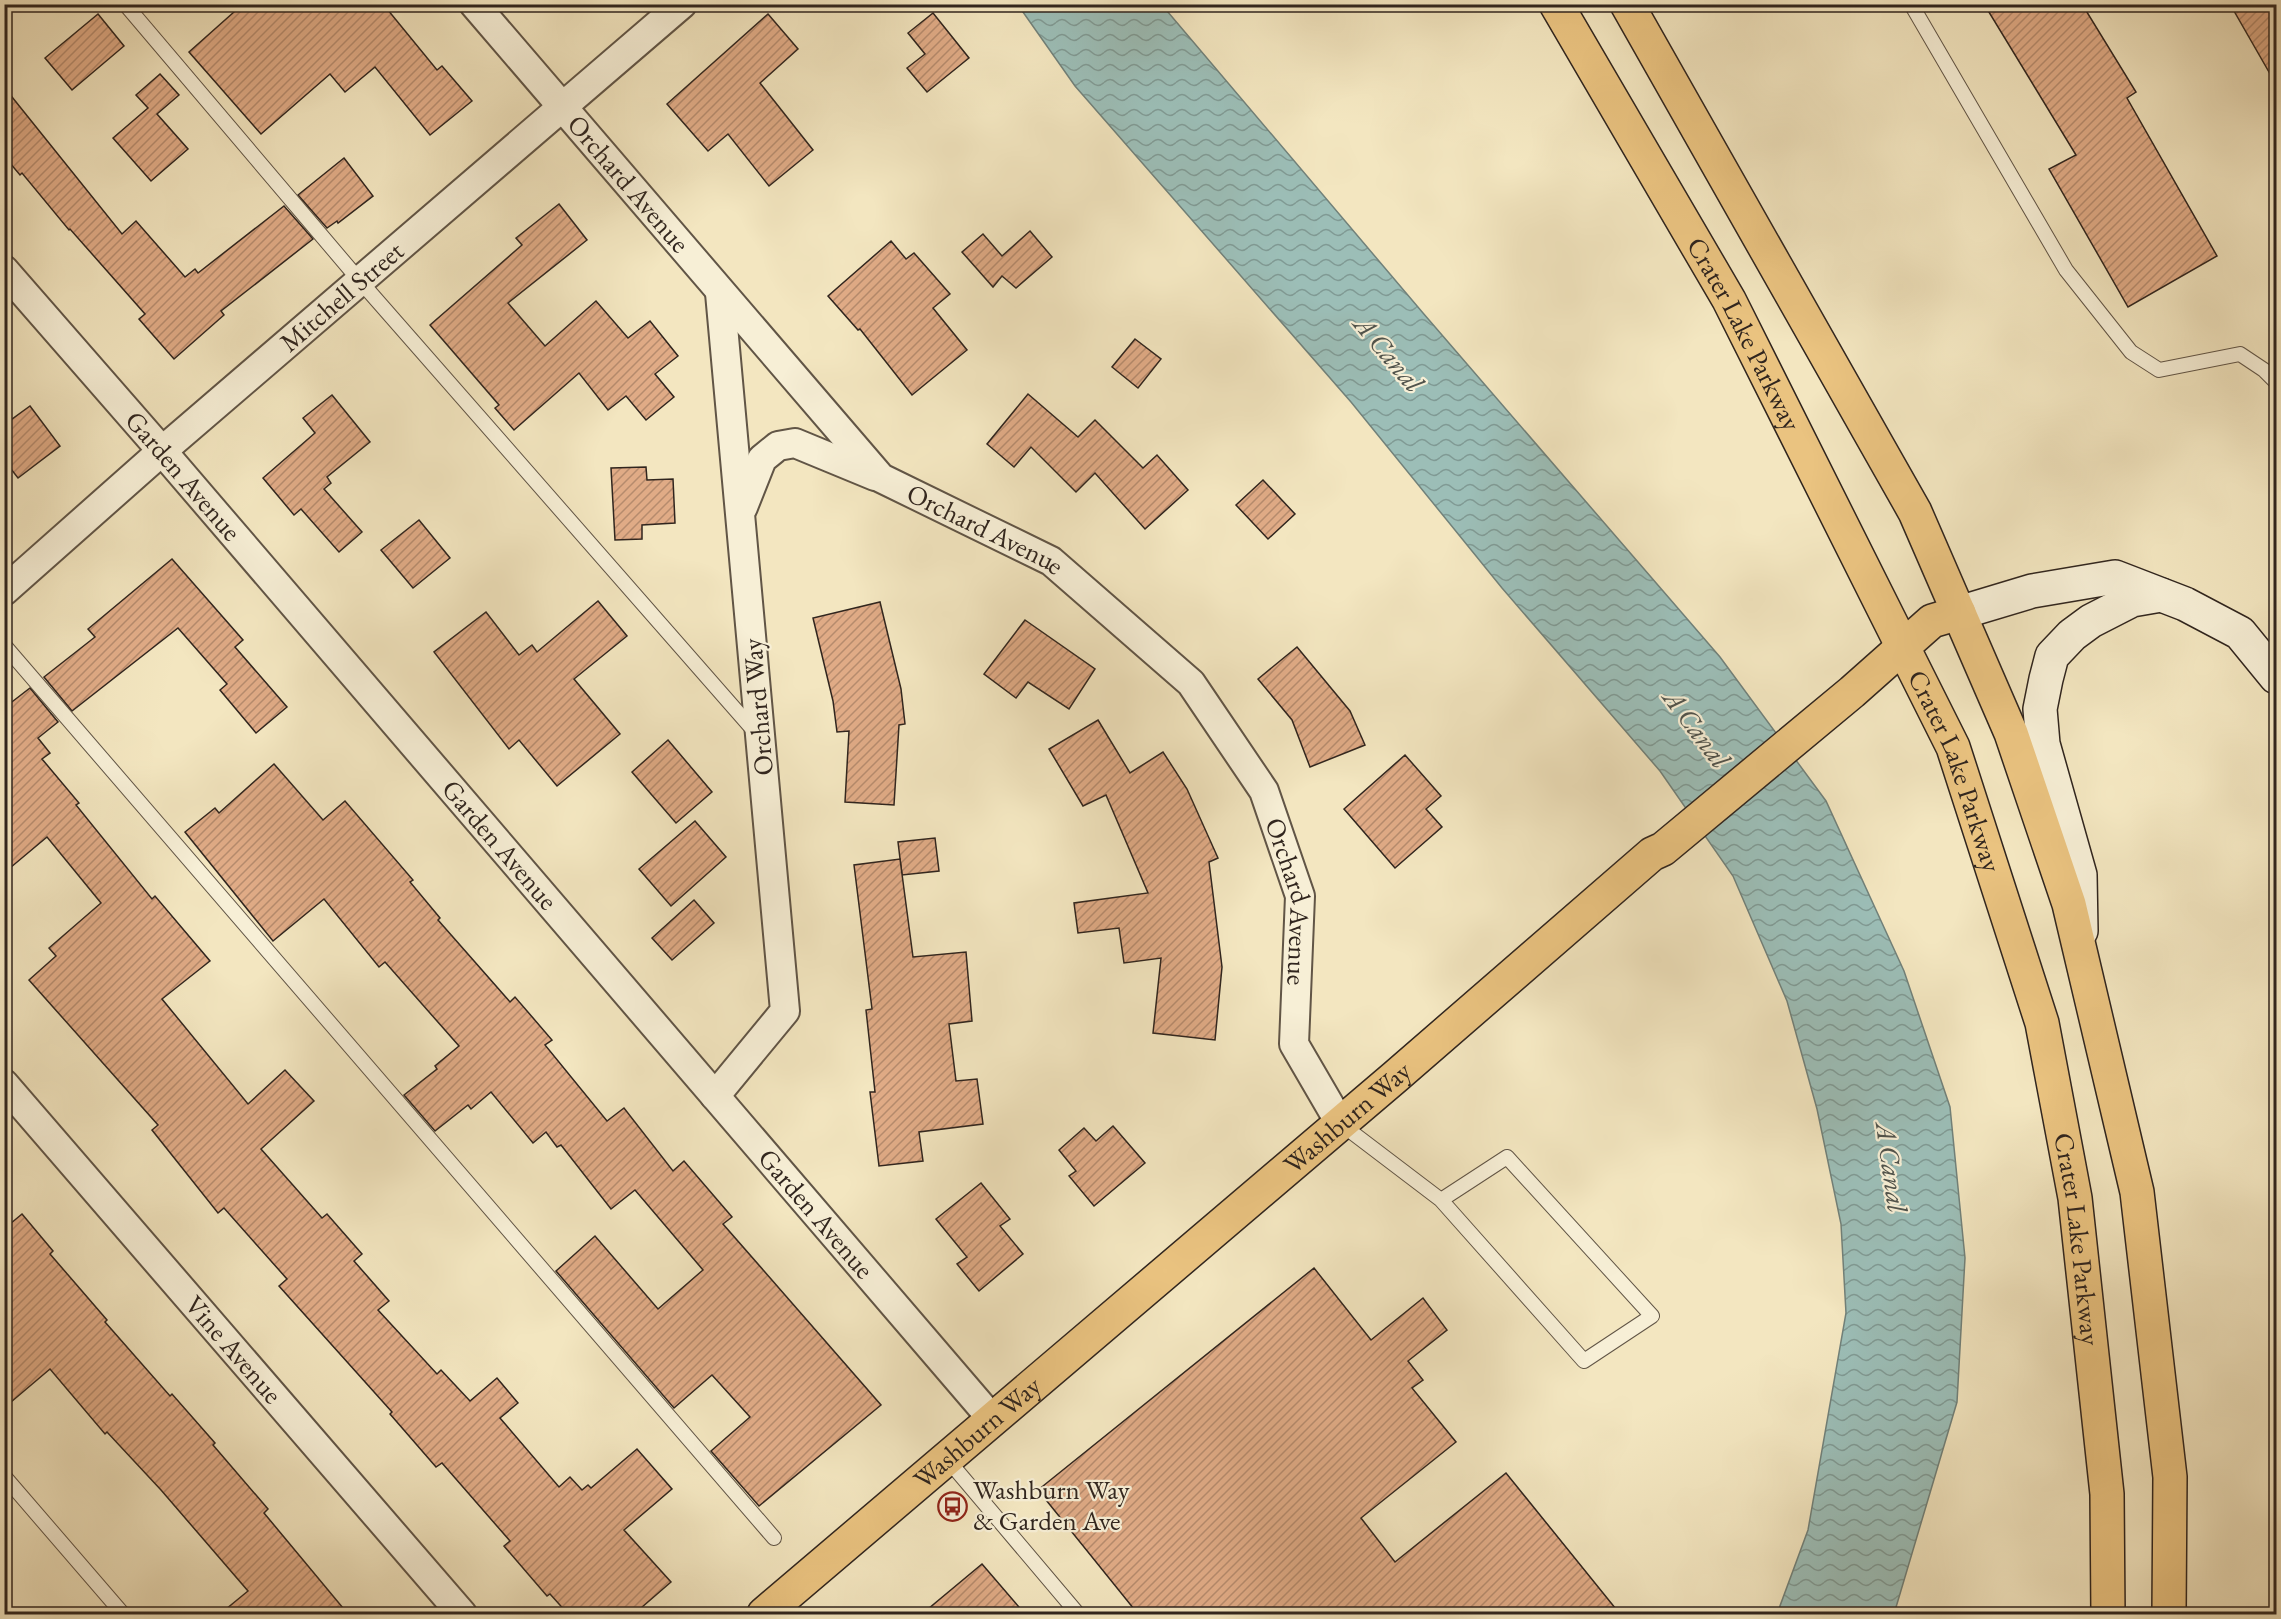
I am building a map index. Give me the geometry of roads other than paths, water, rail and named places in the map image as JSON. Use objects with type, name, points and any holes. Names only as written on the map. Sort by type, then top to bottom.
[{"type":"main road","name":"Crater Lake Parkway","points":[[1556,4],[1729,300],[1953,747],[2042,1023],[2077,1210],[2107,1494],[2108,1614]]},
{"type":"main road","points":[[1627,4],[1915,512],[1946,617],[2012,733],[2068,904],[2137,1192],[2170,1477],[2169,1614]]},
{"type":"main road","points":[[1946,617],[2032,591],[2115,577],[2185,603],[2240,633],[2277,678]]},
{"type":"main road","points":[[2081,957],[2080,875],[2043,744],[2040,709],[2046,679],[2052,656],[2072,635],[2091,621],[2132,600],[2161,595]]},
{"type":"main road","name":"Washburn Way","points":[[764,1614],[1340,1124],[1652,854],[1663,849],[1904,647],[1946,617]]},
{"type":"street","name":"Orchard Avenue","points":[[474,4],[881,478],[1051,561],[1191,683],[1264,791],[1300,896],[1294,1044],[1340,1124]]},
{"type":"street","name":"Mitchell Street","points":[[4,591],[162,451],[682,4]]},
{"type":"street","name":"Garden Avenue","points":[[4,270],[993,1420]]},
{"type":"street","name":"Orchard Way","points":[[715,1096],[785,1011],[720,293]]},
{"type":"street","points":[[741,512],[762,459],[778,446],[795,443],[881,478]]},
{"type":"street","name":"Vine Avenue","points":[[4,1084],[462,1614]]},
{"type":"lane","points":[[125,4],[360,281],[761,739]]},
{"type":"lane","points":[[1911,4],[2066,270],[2131,352],[2159,370],[2240,354],[2277,382]]},
{"type":"lane","points":[[4,645],[774,1538]]},
{"type":"lane","points":[[1340,1124],[1442,1200],[1584,1361],[1652,1316],[1508,1157],[1442,1200]]},
{"type":"lane","points":[[947,1458],[1078,1614]]},
{"type":"lane","points":[[4,1476],[123,1614]]},
{"type":"water","name":"A Canal","points":[[1018,5],[1162,5],[1423,313],[1720,657],[1826,801],[1904,971],[1950,1107],[1965,1258],[1957,1402],[1894,1614],[1777,1614],[1808,1530],[1846,1313],[1841,1224],[1817,1109],[1787,1001],[1733,876],[1660,771],[1502,588],[1351,402],[1075,86]]},
{"type":"place","name":"Washburn Way & Garden Ave","points":[[952,1506]]}]
